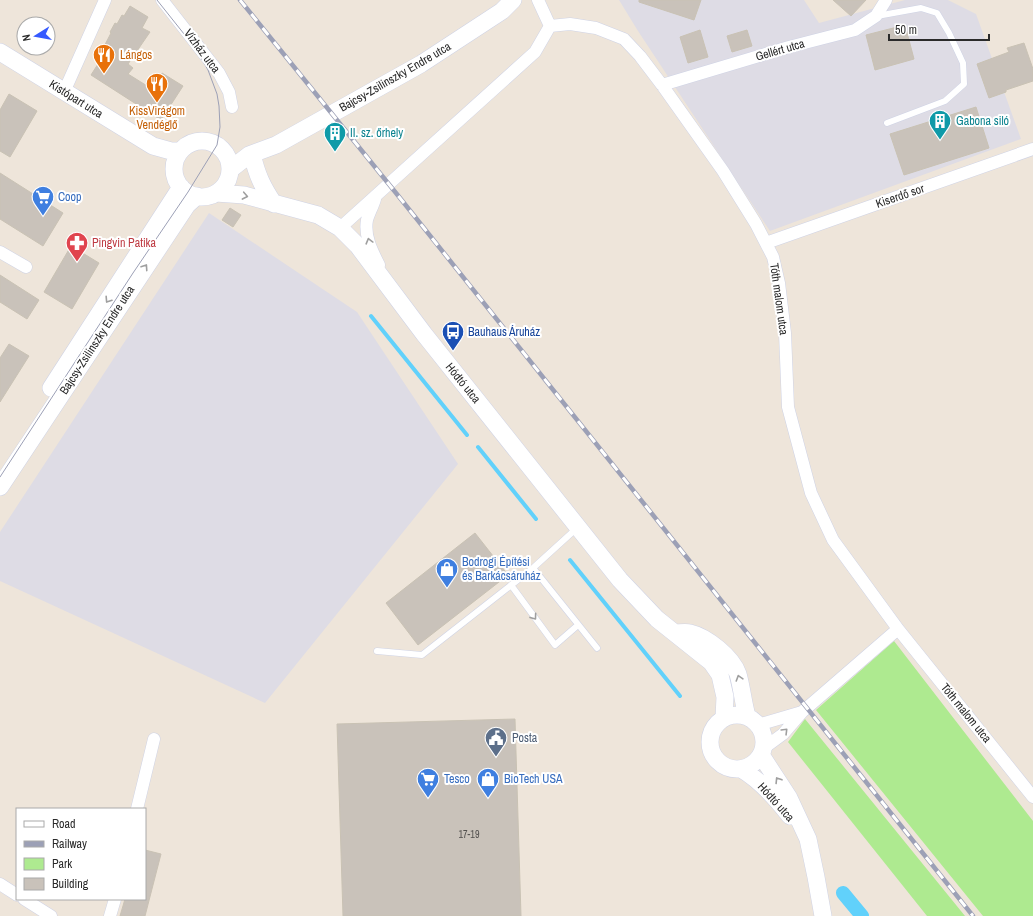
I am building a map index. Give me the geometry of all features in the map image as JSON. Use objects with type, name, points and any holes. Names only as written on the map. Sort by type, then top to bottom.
[{"type":"street","points":[[64,92],[105,0]]},
{"type":"street","name":"Vízház utca","points":[[162,0],[219,73],[229,92],[232,107]]},
{"type":"street","name":"Bajcsy-Zsilinszky Endre utca","points":[[231,169],[251,154],[276,145],[421,64],[502,11],[513,0]]},
{"type":"street","points":[[340,228],[535,52],[550,26],[538,0]]},
{"type":"street","name":"Gellért utca","points":[[662,84],[789,47],[855,30],[876,16],[886,0]]},
{"type":"street","name":"Tóth malom utca","points":[[550,26],[570,24],[596,28],[624,39],[640,56],[662,84],[723,171],[756,224],[773,257],[779,283],[785,333],[788,407],[811,493],[833,540],[898,629],[1033,798]]},
{"type":"street","name":"Kistópart utca","points":[[1,54],[153,146],[171,152],[180,151]]},
{"type":"street","points":[[200,140],[217,144],[225,151],[231,169],[224,187],[216,194],[197,196],[181,187],[176,179],[174,171],[175,162],[180,151],[192,142],[200,140]]},
{"type":"street","name":"Kistópart utca","points":[[153,146],[174,171]]},
{"type":"street","name":"Kiserdő sor","points":[[766,243],[1033,149]]},
{"type":"street","points":[[225,151],[251,154],[256,172],[263,187],[274,204]]},
{"type":"street","name":"Bajcsy-Zsilinszky Endre utca","points":[[0,467],[181,187]]},
{"type":"street","name":"Hódtó utca","points":[[216,194],[244,195],[318,215],[340,228],[358,246],[424,334],[620,580],[657,619],[711,662],[720,675],[726,697],[724,718]]},
{"type":"street","name":"Bajcsy-Zsilinszky Endre utca","points":[[0,487],[182,211],[197,196]]},
{"type":"street","points":[[376,197],[367,220],[369,244],[390,289]]},
{"type":"street","points":[[0,252],[26,267]]},
{"type":"street","points":[[762,751],[783,734],[802,712],[898,629]]},
{"type":"street","points":[[675,633],[690,632],[712,643],[729,660],[737,673],[752,720],[764,738],[762,751],[756,762],[741,769],[732,769],[724,766],[718,761],[710,750],[710,736],[712,729],[717,722],[735,715],[752,720],[802,712]]},
{"type":"street","points":[[137,808],[154,739]]},
{"type":"street","name":"Hódtó utca","points":[[762,751],[789,798],[808,839],[822,916]]},
{"type":"street","name":"Hódtó utca","points":[[741,769],[752,775],[770,792],[808,839]]},
{"type":"street","points":[[0,884],[16,894]]},
{"type":"street","points":[[26,900],[51,916]]},
{"type":"street","points":[[110,916],[115,900]]},
{"type":"lane","points":[[876,16],[921,8],[937,13],[949,32],[963,64],[964,84],[945,101],[887,123]]},
{"type":"lane","points":[[377,651],[422,656],[533,568],[579,527]]},
{"type":"lane","points":[[533,568],[596,648]]},
{"type":"lane","points":[[511,585],[555,645],[578,625]]},
{"type":"shaded area","points":[[619,0],[804,0],[819,23],[905,0],[948,0],[976,14],[1021,139],[770,231]]},
{"type":"shaded area","points":[[209,213],[357,312],[458,464],[265,703],[0,581],[0,532]]},
{"type":"green space","points":[[894,641],[1033,821],[1033,916],[983,916],[816,710]]},
{"type":"green space","points":[[805,719],[965,916],[927,916],[788,742]]},
{"type":"building","points":[[639,0],[701,0],[694,20],[639,2]]},
{"type":"building","points":[[833,0],[866,0],[851,16]]},
{"type":"building","points":[[130,6],[148,17],[142,28],[150,32],[128,64],[133,68],[128,74],[152,89],[162,73],[183,86],[161,120],[91,75],[98,64],[96,62],[115,23],[117,24],[122,15],[124,16]]},
{"type":"building","points":[[905,25],[914,59],[875,70],[866,35]]},
{"type":"building","points":[[700,30],[708,57],[688,63],[680,37]]},
{"type":"building","points":[[747,30],[752,46],[732,52],[727,36]]},
{"type":"building","points":[[1024,43],[1033,69],[1033,81],[1006,90],[1006,92],[989,98],[977,64],[1009,52],[1007,48]]},
{"type":"building","points":[[9,94],[37,111],[10,157],[0,151],[0,110]]},
{"type":"building","name":"Gabona siló","points":[[976,107],[989,148],[904,175],[890,134]]},
{"type":"building","points":[[0,173],[63,213],[43,246],[0,219]]},
{"type":"building","points":[[230,208],[241,215],[233,227],[222,220]]},
{"type":"building","points":[[71,246],[99,263],[72,309],[44,292]]},
{"type":"building","points":[[0,275],[39,300],[27,319],[0,302]]},
{"type":"building","points":[[9,344],[29,356],[0,402],[0,358]]},
{"type":"building","name":"Bodrogi Építési és Barkácsáruház","points":[[475,533],[508,575],[418,645],[386,603]]},
{"type":"building","name":"Tesco","points":[[515,719],[521,916],[343,916],[337,724]]},
{"type":"building","points":[[146,850],[161,854],[145,916],[120,916],[125,900],[146,900]]},
{"type":"waterway","points":[[371,316],[467,435]]},
{"type":"waterway","points":[[478,447],[536,519]]},
{"type":"waterway","points":[[570,560],[680,696]]},
{"type":"waterway","points":[[843,893],[862,916]]},
{"type":"tram line","points":[[0,477],[133,273],[188,192],[217,145],[220,127],[219,106],[217,94],[208,70],[196,49],[157,0]]},
{"type":"railway","points":[[240,0],[396,193],[973,916]]},
{"type":"place","name":"Lángos","points":[[104,74]]},
{"type":"place","name":"KissVirágom Vendéglő","points":[[157,104]]},
{"type":"place","name":"Gabona siló","points":[[940,140]]},
{"type":"place","name":"II. sz. őrhely","points":[[335,152]]},
{"type":"place","name":"Coop","points":[[43,216]]},
{"type":"place","name":"Pingvin Patika","points":[[77,262]]},
{"type":"place","name":"Bauhaus Áruház","points":[[453,352]]},
{"type":"place","name":"Bodrogi Építési és Barkácsáruház","points":[[447,588]]},
{"type":"place","name":"Posta","points":[[496,758]]},
{"type":"place","name":"Tesco","points":[[428,798]]},
{"type":"place","name":"BioTech USA","points":[[488,798]]}]
